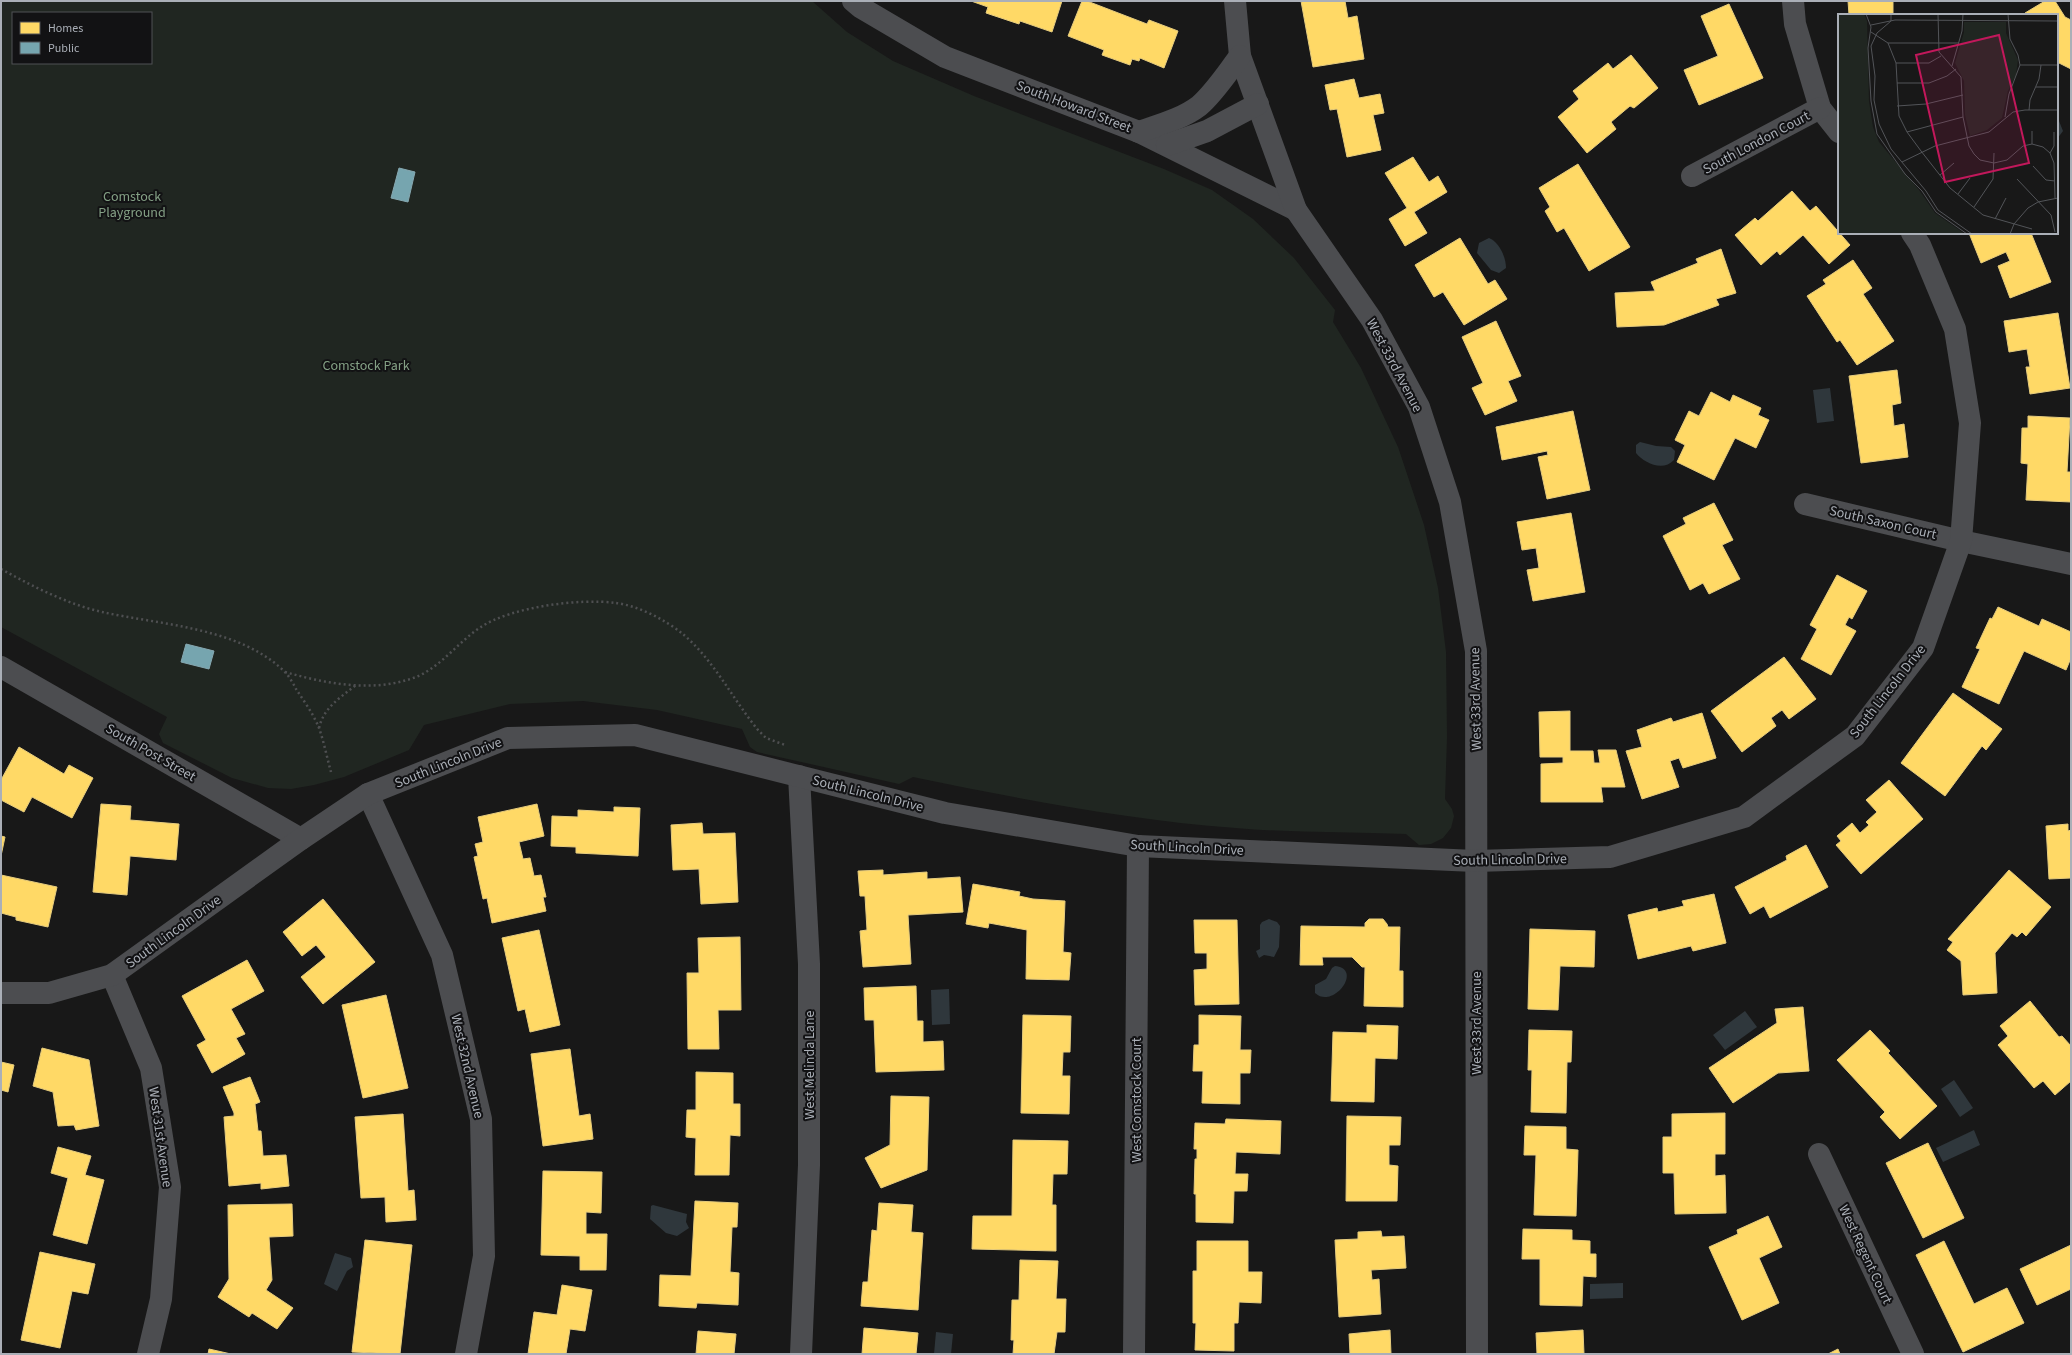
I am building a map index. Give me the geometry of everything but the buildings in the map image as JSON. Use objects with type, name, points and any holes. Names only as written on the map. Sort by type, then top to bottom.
[{"type":"street","name":"South Howard Street","points":[[853,1],[860,7],[945,57],[1139,132],[1296,210]]},
{"type":"street","name":"West 33rd Avenue","points":[[1235,1],[1240,56],[1296,210],[1372,320],[1419,407],[1450,502],[1476,651],[1475,861],[1478,1354]]},
{"type":"street","points":[[1793,1],[1795,24],[1820,108],[1838,131]]},
{"type":"street","points":[[1139,132],[1174,120],[1198,106],[1217,87],[1240,56]]},
{"type":"street","points":[[1167,145],[1212,128],[1258,104]]},
{"type":"street","name":"South London Court","points":[[1692,176],[1820,108]]},
{"type":"street","name":"South Lincoln Drive","points":[[1,993],[49,992],[112,975],[301,839],[368,794],[508,738],[635,735],[945,812],[1138,846],[1475,861],[1610,857],[1744,817],[1855,736],[1923,648],[1960,541],[1970,423],[1955,329],[1920,245],[1913,234]]},
{"type":"street","name":"South Saxon Court","points":[[1805,504],[1960,541],[2071,564]]},
{"type":"street","name":"South Post Street","points":[[1,667],[301,839]]},
{"type":"street","name":"West Melinda Lane","points":[[799,776],[809,964],[809,1165],[801,1354]]},
{"type":"street","name":"West 32nd Avenue","points":[[368,794],[442,955],[481,1119],[484,1256],[466,1354]]},
{"type":"street","name":"West Comstock Court","points":[[1134,1354],[1138,846]]},
{"type":"street","name":"West 31st Avenue","points":[[112,975],[151,1068],[170,1187],[161,1299],[148,1354]]},
{"type":"street","name":"West Regent Court","points":[[1819,1154],[1913,1354]]},
{"type":"path","points":[[1,569],[23,581],[94,609],[170,624],[209,634],[237,643],[258,653],[285,672],[336,685],[382,684],[417,676],[481,627],[516,612],[561,604],[597,602],[617,603],[640,609],[682,634],[701,651],[715,667],[758,730],[766,738],[785,745]]},
{"type":"path","points":[[285,672],[319,729],[331,772]]},
{"type":"path","points":[[319,729],[322,718],[327,709],[357,685]]},
{"type":"green space","name":"Comstock Park","points":[[1,1],[812,1],[847,32],[893,61],[974,96],[1164,169],[1212,190],[1253,219],[1294,258],[1335,310],[1333,322],[1361,368],[1398,447],[1424,525],[1438,588],[1446,652],[1447,737],[1445,799],[1452,809],[1454,816],[1451,828],[1443,838],[1431,844],[1419,845],[1406,834],[1257,830],[1155,820],[1033,801],[913,777],[899,784],[757,752],[750,747],[742,729],[657,710],[583,701],[510,704],[424,725],[409,750],[344,777],[291,789],[268,788],[232,778],[163,743],[159,734],[167,717],[1,627]]},
{"type":"shaded area","points":[[2058,116],[2059,121],[2063,131],[2058,138]]},
{"type":"shaded area","points":[[1489,238],[1499,246],[1505,259],[1506,268],[1499,273],[1491,270],[1477,253],[1479,243]]},
{"type":"shaded area","points":[[1830,388],[1834,421],[1817,423],[1813,390]]},
{"type":"shaded area","points":[[1640,442],[1656,446],[1671,447],[1675,451],[1674,460],[1670,464],[1659,466],[1649,463],[1639,457],[1636,453],[1636,445]]},
{"type":"shaded area","points":[[1269,919],[1277,922],[1280,926],[1279,947],[1274,957],[1264,955],[1259,958],[1256,951],[1260,949],[1260,925],[1262,922]]},
{"type":"shaded area","points":[[1335,966],[1343,969],[1347,974],[1346,980],[1343,987],[1337,993],[1322,997],[1315,993],[1315,985],[1326,979],[1332,968]]},
{"type":"shaded area","points":[[949,989],[950,1024],[932,1025],[931,990]]},
{"type":"shaded area","points":[[1745,1011],[1757,1027],[1725,1050],[1713,1035]]},
{"type":"shaded area","points":[[1954,1080],[1973,1108],[1960,1117],[1941,1089]]},
{"type":"shaded area","points":[[1974,1130],[1980,1145],[1943,1162],[1936,1148]]},
{"type":"shaded area","points":[[653,1205],[687,1214],[686,1222],[689,1228],[677,1236],[666,1233],[650,1219],[651,1206]]},
{"type":"shaded area","points":[[335,1253],[351,1258],[353,1267],[347,1271],[337,1291],[324,1284]]},
{"type":"shaded area","points":[[1623,1283],[1623,1298],[1590,1299],[1590,1284]]},
{"type":"shaded area","points":[[936,1332],[953,1334],[951,1354],[934,1354]]},
{"type":"park label","name":"Comstock Playground","points":[[132,204]]}]
